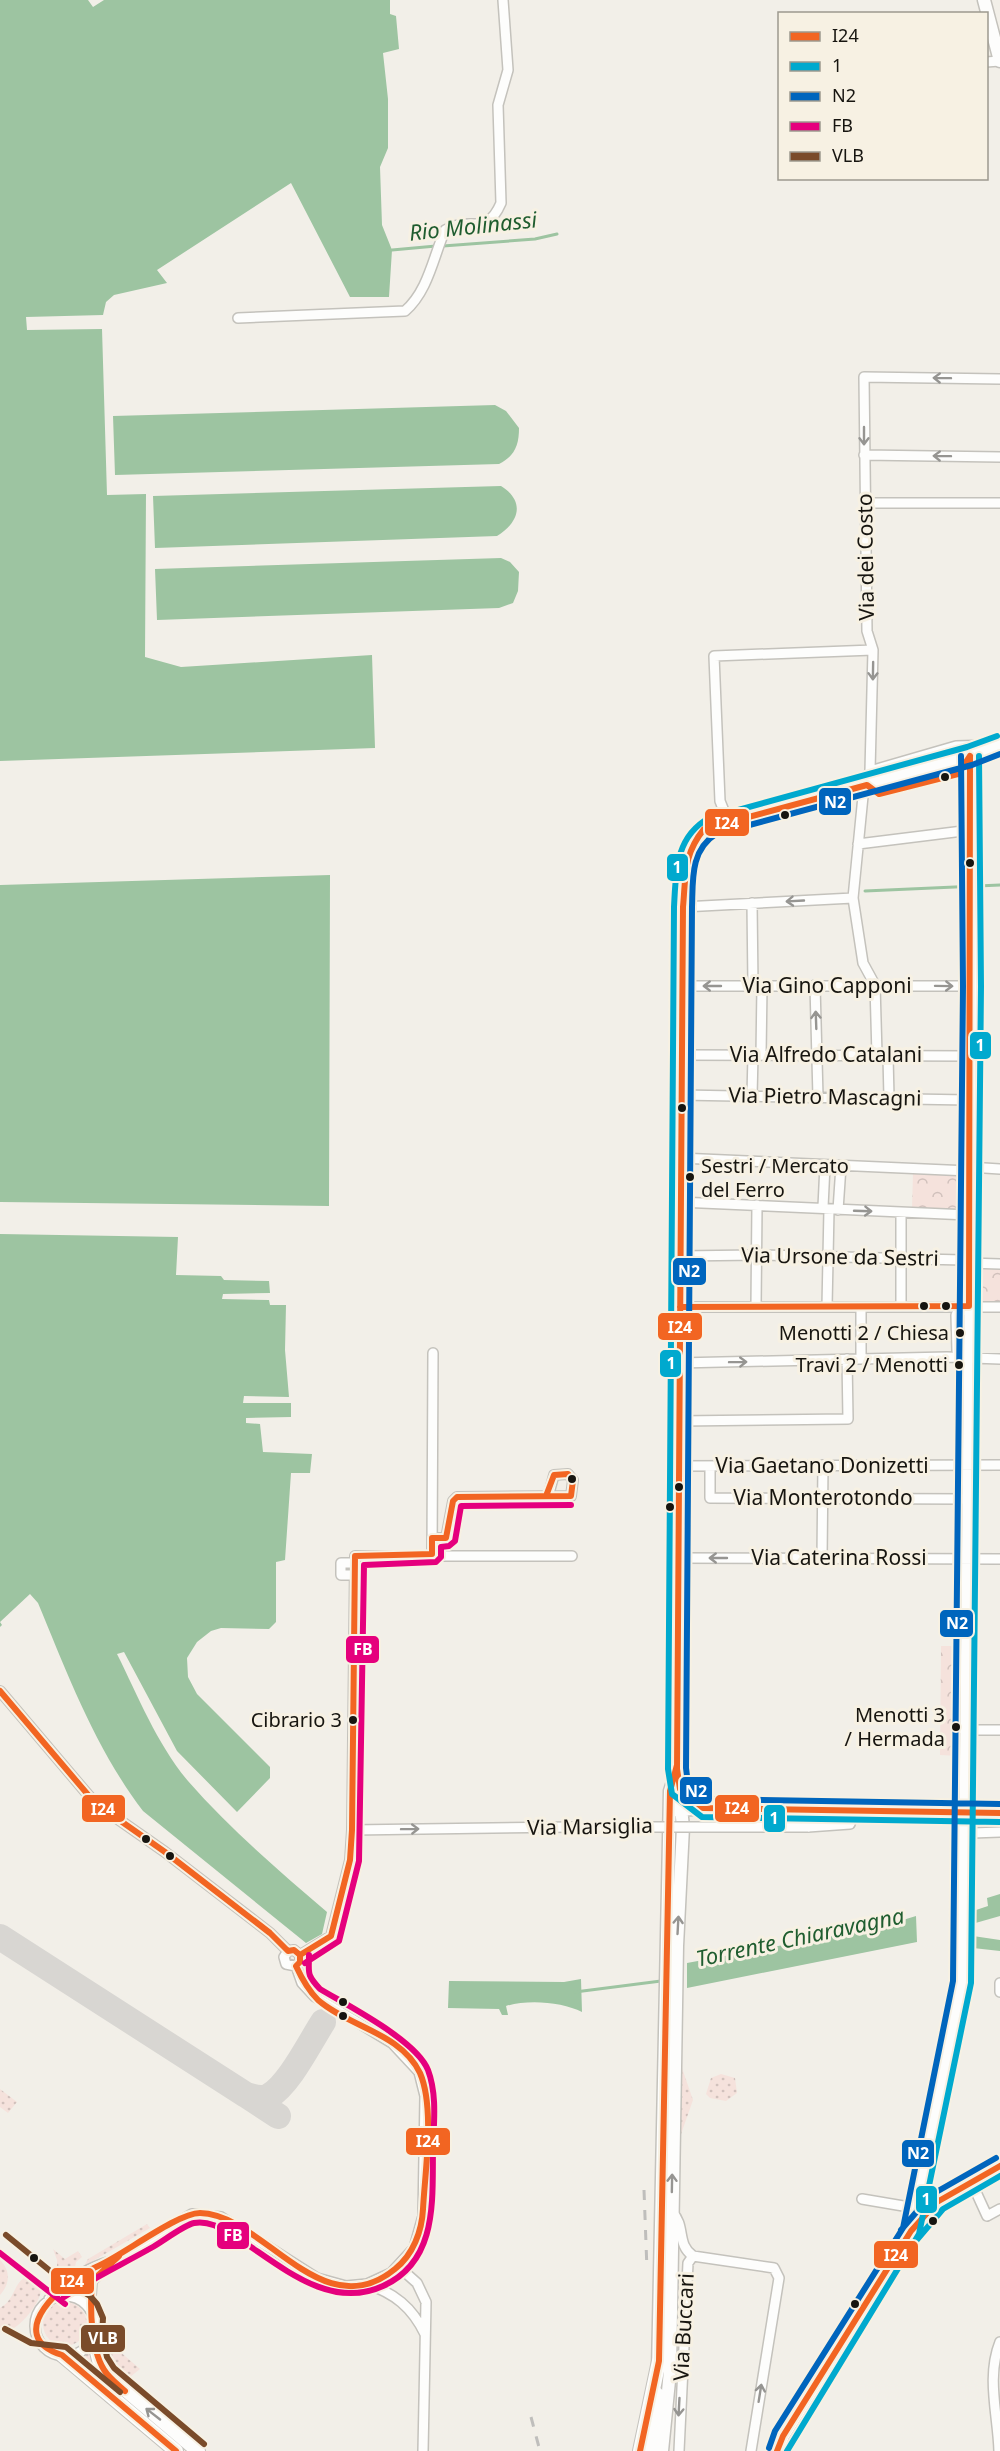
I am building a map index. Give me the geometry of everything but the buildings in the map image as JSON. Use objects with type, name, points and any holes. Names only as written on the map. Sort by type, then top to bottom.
[{"type":"highway","points":[[93,2335],[99,2360],[107,2374],[198,2451]]},
{"type":"highway","points":[[62,2355],[176,2451]]},
{"type":"highway","points":[[639,2451],[659,2361]]},
{"type":"main road","points":[[986,1],[1000,61]]},
{"type":"main road","points":[[662,2451],[670,2372],[683,907],[691,845],[704,829],[728,821],[970,756],[1000,744]]},
{"type":"main road","points":[[675,1790],[703,1808]]},
{"type":"main road","points":[[676,1809],[1000,1813]]},
{"type":"main road","points":[[651,2451],[659,2361],[676,1809]]},
{"type":"main road","points":[[911,2231],[962,1982],[964,1812]]},
{"type":"main road","points":[[777,2451],[783,2436],[911,2231],[933,2206],[971,2181],[1000,2166]]},
{"type":"main road","points":[[922,2179],[924,2196],[933,2206]]},
{"type":"street","points":[[238,318],[405,311],[415,302],[437,255],[442,236],[448,228],[490,222],[501,203],[498,105],[508,70],[503,0]]},
{"type":"street","name":"Via dei Costo","points":[[870,771],[873,650],[867,631],[864,377],[1000,379]]},
{"type":"street","points":[[864,455],[1000,457]]},
{"type":"street","points":[[866,503],[1000,503]]},
{"type":"street","points":[[728,821],[720,801],[714,656],[873,650]]},
{"type":"street","points":[[877,1056],[875,985],[863,963],[853,898],[864,786],[870,771],[956,746],[1000,744]]},
{"type":"street","points":[[969,1306],[969,1056],[972,986],[970,756]]},
{"type":"street","points":[[858,844],[971,830]]},
{"type":"street","points":[[683,907],[853,898]]},
{"type":"street","points":[[752,903],[757,986],[757,1055],[752,1096]]},
{"type":"street","points":[[815,985],[818,1097]]},
{"type":"street","name":"Via Gino Capponi","points":[[682,986],[972,986]]},
{"type":"street","name":"Via Alfredo Catalani","points":[[682,1055],[969,1056]]},
{"type":"street","points":[[888,1056],[889,1098]]},
{"type":"street","name":"Via Pietro Mascagni","points":[[681,1095],[969,1100]]},
{"type":"street","points":[[680,1158],[841,1166],[1000,1169]]},
{"type":"street","points":[[825,1165],[830,1209],[827,1307]]},
{"type":"street","points":[[830,1209],[841,1166]]},
{"type":"street","points":[[679,1202],[968,1215]]},
{"type":"street","points":[[756,1307],[758,1205]]},
{"type":"street","points":[[901,1213],[901,1306]]},
{"type":"street","name":"Via Ursone da Sestri","points":[[679,1256],[757,1255],[963,1260],[969,1263],[1000,1264]]},
{"type":"street","points":[[968,1358],[957,1351],[956,1315],[969,1306]]},
{"type":"street","points":[[680,1307],[1000,1307]]},
{"type":"street","points":[[861,1307],[861,1359]]},
{"type":"street","points":[[432,1554],[433,1353]]},
{"type":"street","points":[[964,1812],[968,1358]]},
{"type":"street","points":[[679,1363],[848,1359],[1000,1359]]},
{"type":"street","points":[[679,1421],[848,1419],[848,1359]]},
{"type":"street","points":[[822,1558],[823,1464]]},
{"type":"street","name":"Via Gaetano Donizetti","points":[[679,1466],[1000,1465]]},
{"type":"street","name":"Via Monterotondo","points":[[710,1467],[710,1498],[967,1499]]},
{"type":"street","points":[[432,1538],[446,1538],[453,1501],[457,1497],[571,1496],[573,1480],[568,1474],[554,1475],[546,1496]]},
{"type":"street","points":[[296,1966],[302,1954],[329,1940],[350,1860],[355,1556],[432,1554],[572,1556]]},
{"type":"street","name":"Via Caterina Rossi","points":[[678,1558],[1000,1559]]},
{"type":"street","points":[[355,1563],[341,1563],[341,1575],[355,1575]]},
{"type":"street","points":[[0,1691],[95,1803],[165,1852],[270,1933],[288,1951]]},
{"type":"street","points":[[963,1730],[1000,1730]]},
{"type":"street","name":"Via Marsiglia","points":[[352,1830],[808,1827],[850,1824],[855,1810]]},
{"type":"street","points":[[964,1882],[968,1836],[976,1832],[1000,1832]]},
{"type":"street","points":[[296,1966],[286,1964],[284,1957],[288,1951],[294,1950],[302,1954]]},
{"type":"street","points":[[296,1966],[302,1983],[314,1996],[392,2043],[419,2072],[425,2096],[423,2216],[414,2248],[399,2266],[367,2284]]},
{"type":"street","points":[[1000,1983],[998,1992],[1000,1992]]},
{"type":"street","points":[[971,2181],[987,2216],[1000,2209]]},
{"type":"street","points":[[862,2199],[916,2208],[933,2206]]},
{"type":"street","points":[[672,2212],[679,2222],[681,2241],[685,2251],[693,2256]]},
{"type":"street","points":[[44,2304],[63,2296],[79,2299],[90,2310],[94,2320],[93,2335],[81,2351],[62,2355],[49,2351],[36,2334],[35,2320],[44,2304],[66,2282],[94,2266],[113,2260],[192,2214],[204,2214],[221,2217],[317,2278],[346,2286],[367,2284],[386,2290],[413,2313],[427,2339]]},
{"type":"street","name":"Via Buccari","points":[[679,2451],[688,2263],[693,2256],[774,2268],[779,2277],[751,2451]]},
{"type":"street","points":[[90,2310],[92,2281],[113,2260]]},
{"type":"street","points":[[399,2266],[417,2283],[426,2302],[423,2451]]},
{"type":"street","points":[[413,2313],[418,2308],[422,2294]]},
{"type":"street","points":[[999,2451],[993,2369],[1000,2342]]},
{"type":"green space","points":[[913,1173],[965,1174],[964,1210],[912,1209]]},
{"type":"green space","points":[[972,1265],[1000,1266],[1000,1305],[973,1304]]},
{"type":"green space","points":[[941,1646],[959,1646],[958,1756],[940,1755]]},
{"type":"green space","points":[[682,2068],[693,2100],[680,2137]]},
{"type":"green space","points":[[721,2074],[735,2078],[737,2093],[726,2101],[710,2098],[706,2094],[711,2078]]},
{"type":"green space","points":[[0,2089],[17,2102],[8,2113],[0,2107]]},
{"type":"green space","points":[[147,2224],[150,2228],[84,2266],[88,2259]]},
{"type":"green space","points":[[53,2249],[65,2259],[78,2251],[82,2257],[76,2262],[74,2272],[62,2278],[57,2276],[57,2260]]},
{"type":"green space","points":[[0,2260],[4,2264],[8,2278],[0,2295]]},
{"type":"green space","points":[[90,2273],[80,2294],[67,2288]]},
{"type":"green space","points":[[27,2276],[41,2287],[41,2293],[23,2321],[5,2332],[0,2329],[0,2308],[9,2301],[19,2283]]},
{"type":"green space","points":[[65,2302],[80,2309],[87,2324],[80,2339],[65,2346],[50,2339],[43,2324],[50,2309]]},
{"type":"green space","points":[[105,2346],[118,2350],[140,2369],[130,2377],[128,2385],[113,2366]]},
{"type":"green space","points":[[91,2349],[105,2379],[118,2395],[74,2360]]},
{"type":"shaded area","points":[[0,0],[88,0],[93,7],[104,0],[390,0],[390,14],[396,16],[399,49],[383,53],[388,99],[388,148],[380,167],[382,225],[392,250],[389,297],[350,297],[291,183],[157,270],[167,283],[114,295],[106,302],[103,315],[26,317],[27,330],[102,329],[107,495],[146,494],[145,657],[181,667],[372,655],[375,748],[0,761]]},
{"type":"shaded area","points":[[495,405],[506,411],[519,428],[515,449],[499,464],[115,475],[113,416]]},
{"type":"shaded area","points":[[501,486],[514,498],[517,511],[511,524],[497,536],[155,548],[153,496]]},
{"type":"shaded area","points":[[501,558],[510,562],[519,572],[518,591],[513,603],[499,608],[157,620],[155,569]]},
{"type":"shaded area","points":[[330,875],[329,1206],[0,1202],[0,885]]},
{"type":"shaded area","points":[[0,1234],[178,1237],[176,1275],[221,1276],[224,1280],[269,1281],[270,1293],[223,1294],[222,1299],[269,1300],[270,1305],[286,1305],[285,1350],[289,1397],[244,1396],[243,1403],[291,1403],[291,1417],[246,1418],[246,1423],[260,1424],[263,1452],[312,1454],[310,1473],[291,1473],[285,1560],[276,1562],[276,1622],[269,1629],[221,1628],[211,1631],[197,1642],[187,1658],[188,1677],[197,1694],[270,1767],[270,1778],[237,1812],[177,1751],[124,1652],[117,1654],[157,1736],[188,1781],[238,1833],[327,1912],[322,1934],[306,1943],[143,1811],[126,1787],[97,1736],[38,1603],[30,1594],[0,1622]]},
{"type":"shaded area","points":[[1000,1894],[1000,1916],[972,1924],[973,1911],[988,1906],[987,1898]]},
{"type":"shaded area","name":"Torrente Chiaravagna","points":[[916,1916],[917,1942],[687,1988],[687,1963],[880,1927]]},
{"type":"shaded area","points":[[973,1936],[1000,1940],[1000,1951],[973,1948]]},
{"type":"shaded area","points":[[581,1979],[582,2012],[565,2006],[535,2002],[506,2006],[508,2015],[502,2015],[499,2009],[448,2008],[449,1981],[564,1982]]},
{"type":"waterway","name":"Rio Molinassi","points":[[443,246],[535,239],[557,234]]},
{"type":"waterway","name":"Rio Molinassi","points":[[392,250],[436,246]]},
{"type":"waterway","points":[[865,891],[1000,885]]},
{"type":"waterway","name":"Torrente Chiaravagna","points":[[575,1992],[661,1981]]},
{"type":"taxiway","points":[[0,1937],[246,2095]]},
{"type":"taxiway","points":[[278,2116],[246,2095],[264,2098],[277,2090],[291,2073],[323,2022]]},
{"type":"railway","points":[[644,2190],[647,2270]]},
{"type":"railway","points":[[531,2417],[540,2451]]},
{"type":"transit line","name":"1","points":[[997,736],[967,747],[709,818],[689,835],[680,856],[674,907],[668,1769],[672,1794],[702,1817],[1000,1822]]},
{"type":"transit line","name":"N2","points":[[1000,754],[972,765],[716,834],[701,848],[697,857],[693,877],[692,907],[686,1768],[688,1784],[706,1799],[1000,1804]]},
{"type":"transit line","name":"N2","points":[[769,2448],[775,2431],[903,2228],[953,1981],[963,986],[961,756]]},
{"type":"transit line","name":"I24","points":[[970,756],[958,774],[879,794],[867,785],[704,829],[689,857],[685,875],[683,907],[677,1769],[680,1789],[703,1808],[1000,1813]]},
{"type":"transit line","name":"I24","points":[[680,1307],[969,1306],[970,756]]},
{"type":"transit line","name":"1","points":[[787,2451],[919,2234],[971,1983],[981,986],[979,756]]},
{"type":"transit line","name":"I24","points":[[300,1955],[331,1936],[350,1860],[355,1556],[432,1554],[432,1538],[446,1538],[453,1501],[457,1497],[571,1496],[573,1480],[568,1474],[554,1475],[546,1496]]},
{"type":"transit line","name":"FB","points":[[305,1963],[339,1941],[359,1861],[364,1565],[436,1562],[441,1557],[441,1547],[449,1546],[455,1541],[461,1506],[571,1505]]},
{"type":"transit line","name":"I24","points":[[0,1691],[95,1803],[165,1852],[270,1933],[288,1951],[294,1950],[300,1955]]},
{"type":"transit line","name":"I24","points":[[640,2451],[659,2361],[670,1791],[677,1765]]},
{"type":"transit line","name":"I24","points":[[176,2451],[62,2355],[44,2346],[37,2335],[37,2322],[44,2308],[55,2295],[83,2274],[164,2227],[200,2213],[223,2218],[247,2231],[318,2278],[343,2286],[368,2284],[395,2269],[412,2250],[421,2226],[428,2121],[425,2087],[420,2073],[411,2059],[388,2039],[344,2017],[318,2000],[296,1966],[300,1962],[300,1955]]},
{"type":"transit line","name":"FB","points":[[64,2297],[185,2227],[200,2222],[216,2226],[236,2237],[306,2281],[324,2289],[343,2293],[363,2292],[383,2286],[401,2275],[414,2261],[423,2244],[432,2207],[434,2108],[433,2088],[428,2070],[410,2047],[396,2036],[320,1989],[309,1973],[309,1955]]},
{"type":"transit line","name":"N2","points":[[901,2230],[931,2195],[996,2158]]},
{"type":"transit line","name":"I24","points":[[777,2451],[783,2436],[911,2231],[937,2202],[1000,2166]]},
{"type":"transit line","name":"1","points":[[915,2242],[943,2209],[1000,2176]]},
{"type":"transit line","name":"VLB","points":[[6,2235],[54,2274],[90,2296],[97,2304],[103,2318],[102,2334],[107,2357],[114,2368],[204,2444]]},
{"type":"transit line","name":"FB","points":[[0,2253],[65,2304]]},
{"type":"transit line","name":"I24","points":[[119,2256],[92,2281],[91,2316],[94,2342],[101,2365],[125,2391]]},
{"type":"transit line","name":"VLB","points":[[5,2329],[31,2343],[66,2347],[120,2392]]},
{"type":"place","name":"Sestri / Mercato del Ferro","points":[[690,1177]]},
{"type":"place","name":"Menotti 2 / Chiesa","points":[[960,1333]]},
{"type":"place","name":"Travi 2 / Menotti","points":[[959,1365]]},
{"type":"place","name":"Cibrario 3","points":[[353,1720]]},
{"type":"place","name":"Menotti 3 / Hermada","points":[[956,1727]]}]
